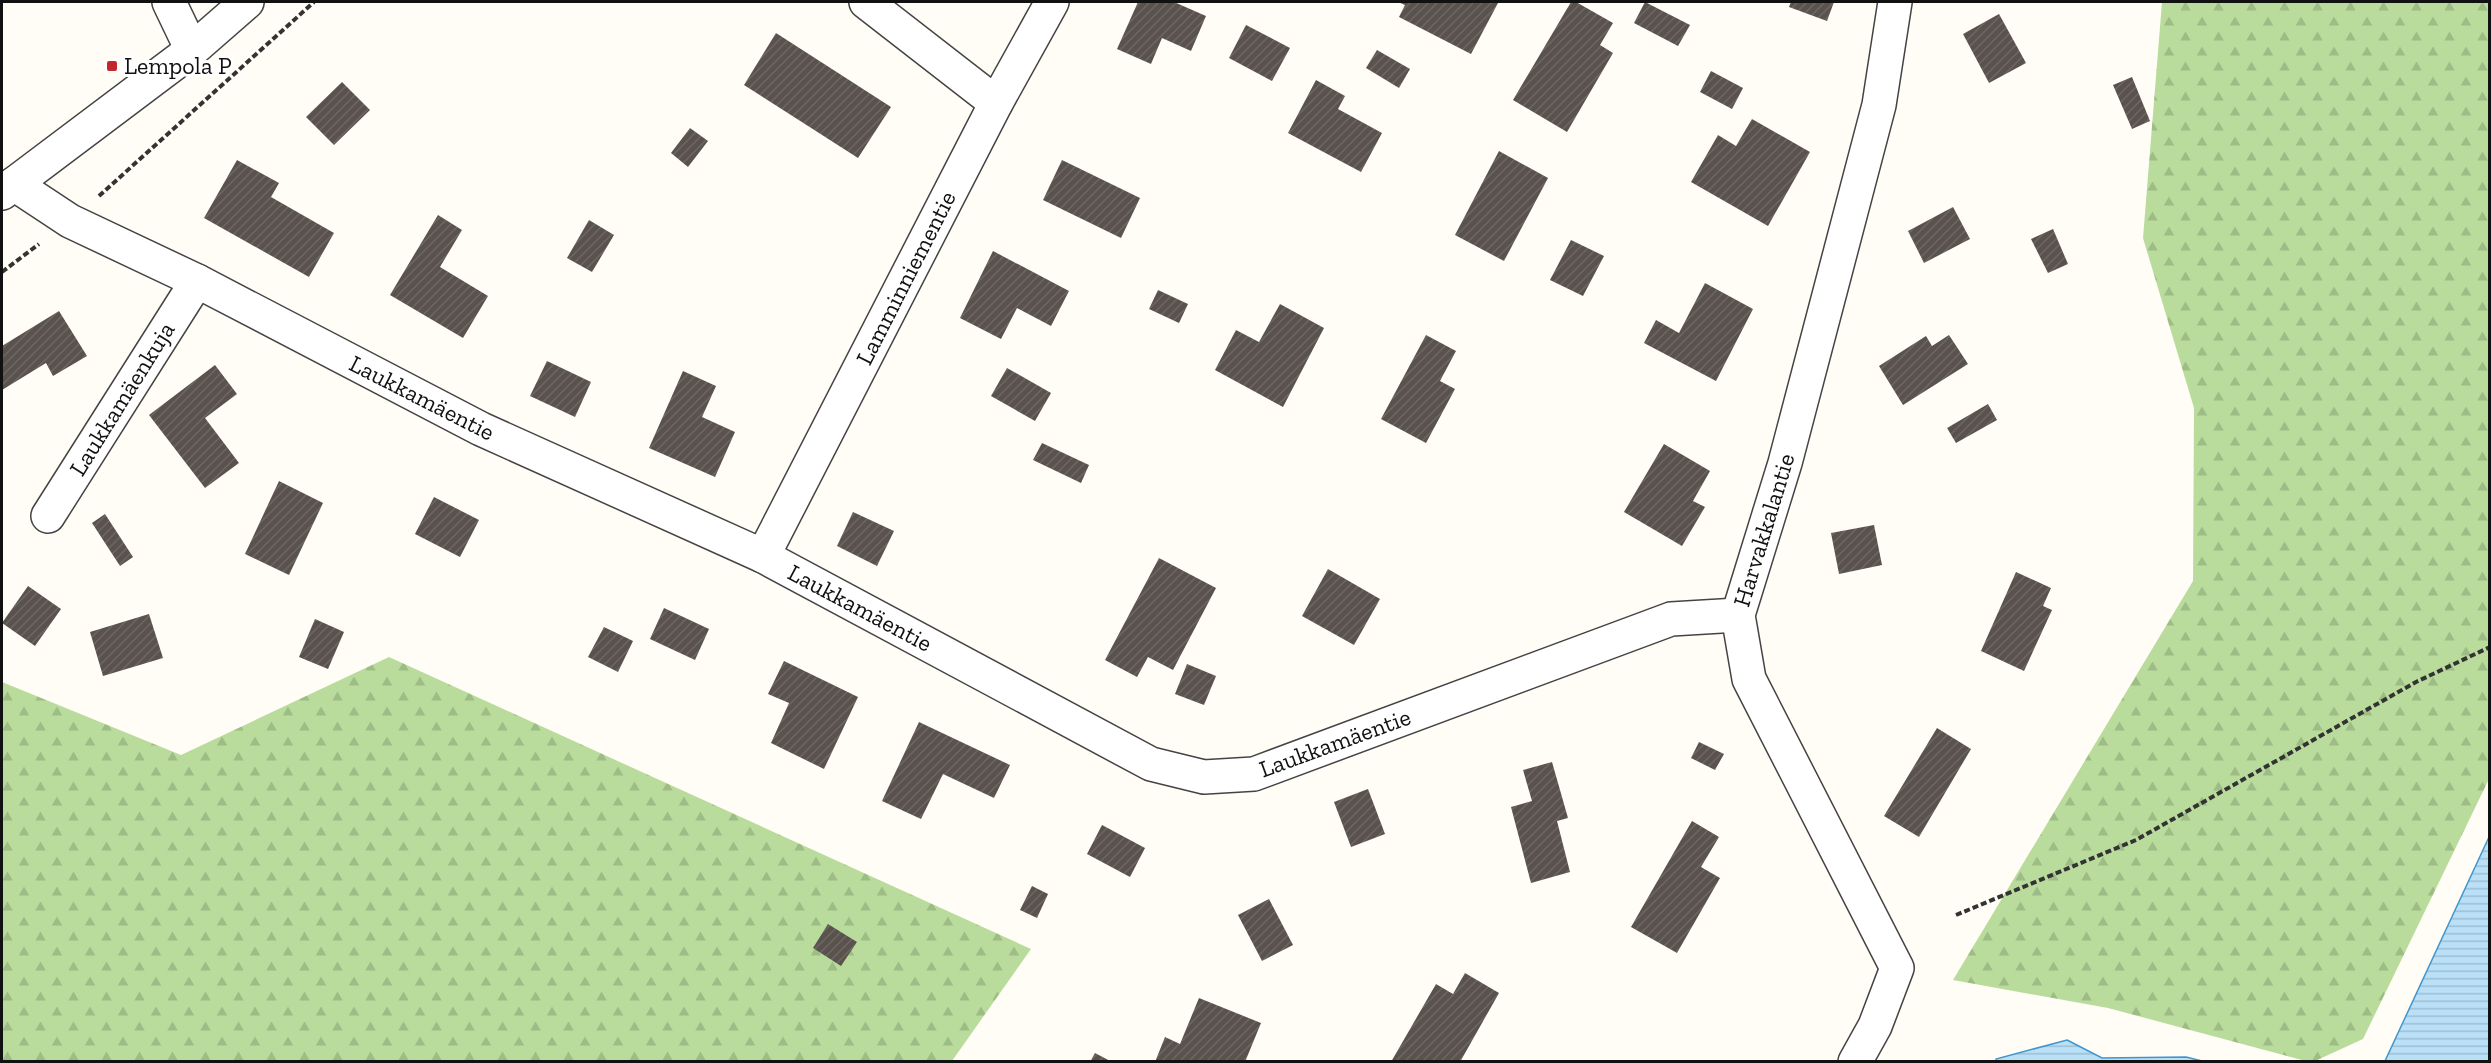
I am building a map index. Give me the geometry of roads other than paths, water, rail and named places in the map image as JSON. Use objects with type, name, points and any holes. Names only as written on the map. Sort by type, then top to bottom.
[{"type":"street","points":[[169,2],[192,50]]},
{"type":"street","points":[[8,189],[192,50],[247,2]]},
{"type":"street","points":[[866,2],[996,103]]},
{"type":"street","name":"Lamminniementie","points":[[764,556],[996,103],[1052,2]]},
{"type":"street","name":"Harvakkalantie","points":[[1855,1062],[1875,1026],[1897,968],[1749,678],[1738,615],[1785,463],[1879,105],[1895,2]]},
{"type":"street","name":"Laukkamäentie","points":[[8,189],[197,281],[481,429],[764,556],[1151,764],[1204,777],[1254,774],[1671,619],[1738,615]]},
{"type":"street","name":"Laukkamäenkuja","points":[[48,516],[197,281]]},
{"type":"water","points":[[2489,837],[2489,1061],[2385,1061]]},
{"type":"water","points":[[2067,1040],[2102,1058],[2186,1057],[2202,1061],[1996,1061],[1996,1059]]},
{"type":"place","name":"Lempola P","points":[[112,66]]}]
